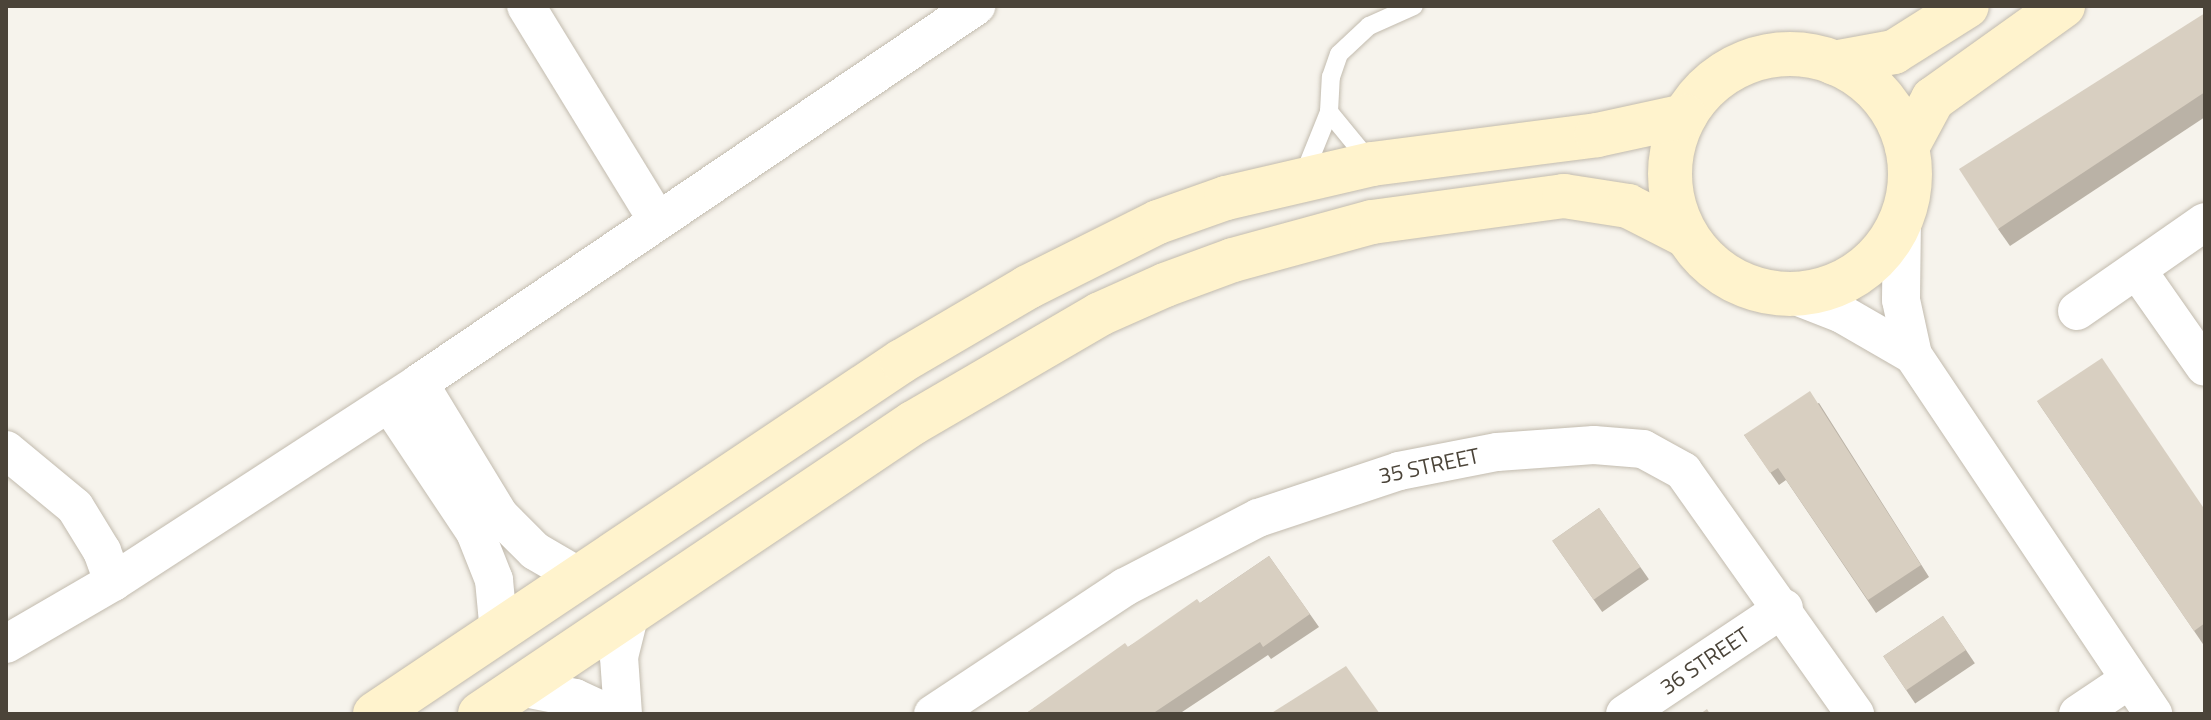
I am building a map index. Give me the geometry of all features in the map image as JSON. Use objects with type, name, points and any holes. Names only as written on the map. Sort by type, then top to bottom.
[{"type":"street","points":[[526,6],[658,221]]},
{"type":"street","points":[[6,644],[113,582],[404,393],[976,6]]},
{"type":"street","points":[[1687,236],[1670,176],[1685,116],[1717,79],[1749,62],[1786,55],[1834,63],[1894,52],[1967,6]]},
{"type":"street","points":[[2063,6],[1940,93],[1921,113],[1907,147],[1908,194],[1902,217],[1901,300],[1913,355],[2144,704],[2078,714]]},
{"type":"street","points":[[1834,63],[1881,96],[1907,147]]},
{"type":"street","points":[[375,714],[844,398],[1028,287],[1158,222],[1301,178],[1372,164],[1597,135],[1685,116]]},
{"type":"street","points":[[480,714],[851,463],[1036,349],[1100,314],[1233,260],[1386,219],[1564,196],[1628,206],[1687,236],[1721,272],[1742,284],[1791,294],[1842,314],[1913,355]]},
{"type":"street","points":[[1791,294],[1815,291],[1858,272],[1884,247],[1902,217]]},
{"type":"street","points":[[2077,311],[2205,222]]},
{"type":"street","points":[[2137,270],[2205,367]]},
{"type":"street","points":[[404,393],[500,516],[535,551],[578,576]]},
{"type":"street","points":[[404,393],[475,532],[494,580],[499,633]]},
{"type":"street","name":"35 STREET","points":[[933,714],[1125,587],[1235,528],[1351,484],[1497,452],[1607,445],[1664,458],[1698,488],[1855,714]]},
{"type":"street","points":[[6,450],[75,507],[102,551],[113,582]]},
{"type":"street","name":"36 STREET","points":[[1625,714],[1784,608]]},
{"type":"street","points":[[623,714],[619,657],[630,613]]},
{"type":"street","points":[[520,687],[575,698],[609,714]]},
{"type":"lane","points":[[1301,178],[1329,112],[1331,77],[1339,54],[1369,26],[1414,6]]},
{"type":"lane","points":[[1329,112],[1372,164]]},
{"type":"building","points":[[2205,13],[2205,92],[1998,229],[1959,169]]},
{"type":"building","points":[[2102,358],[2205,510],[2205,623],[2194,631],[2037,401]]},
{"type":"building","points":[[1810,391],[1921,565],[1868,600],[1778,468],[1770,473],[1744,435]]},
{"type":"building","points":[[1599,508],[1640,567],[1594,600],[1552,541]]},
{"type":"building","points":[[1269,556],[1310,614],[1263,647],[1260,642],[1152,714],[1025,714],[1125,643],[1128,647],[1197,599],[1200,603]]},
{"type":"building","points":[[1943,616],[1966,650],[1906,690],[1883,656]]},
{"type":"building","points":[[1346,666],[1380,714],[1270,714]]}]
